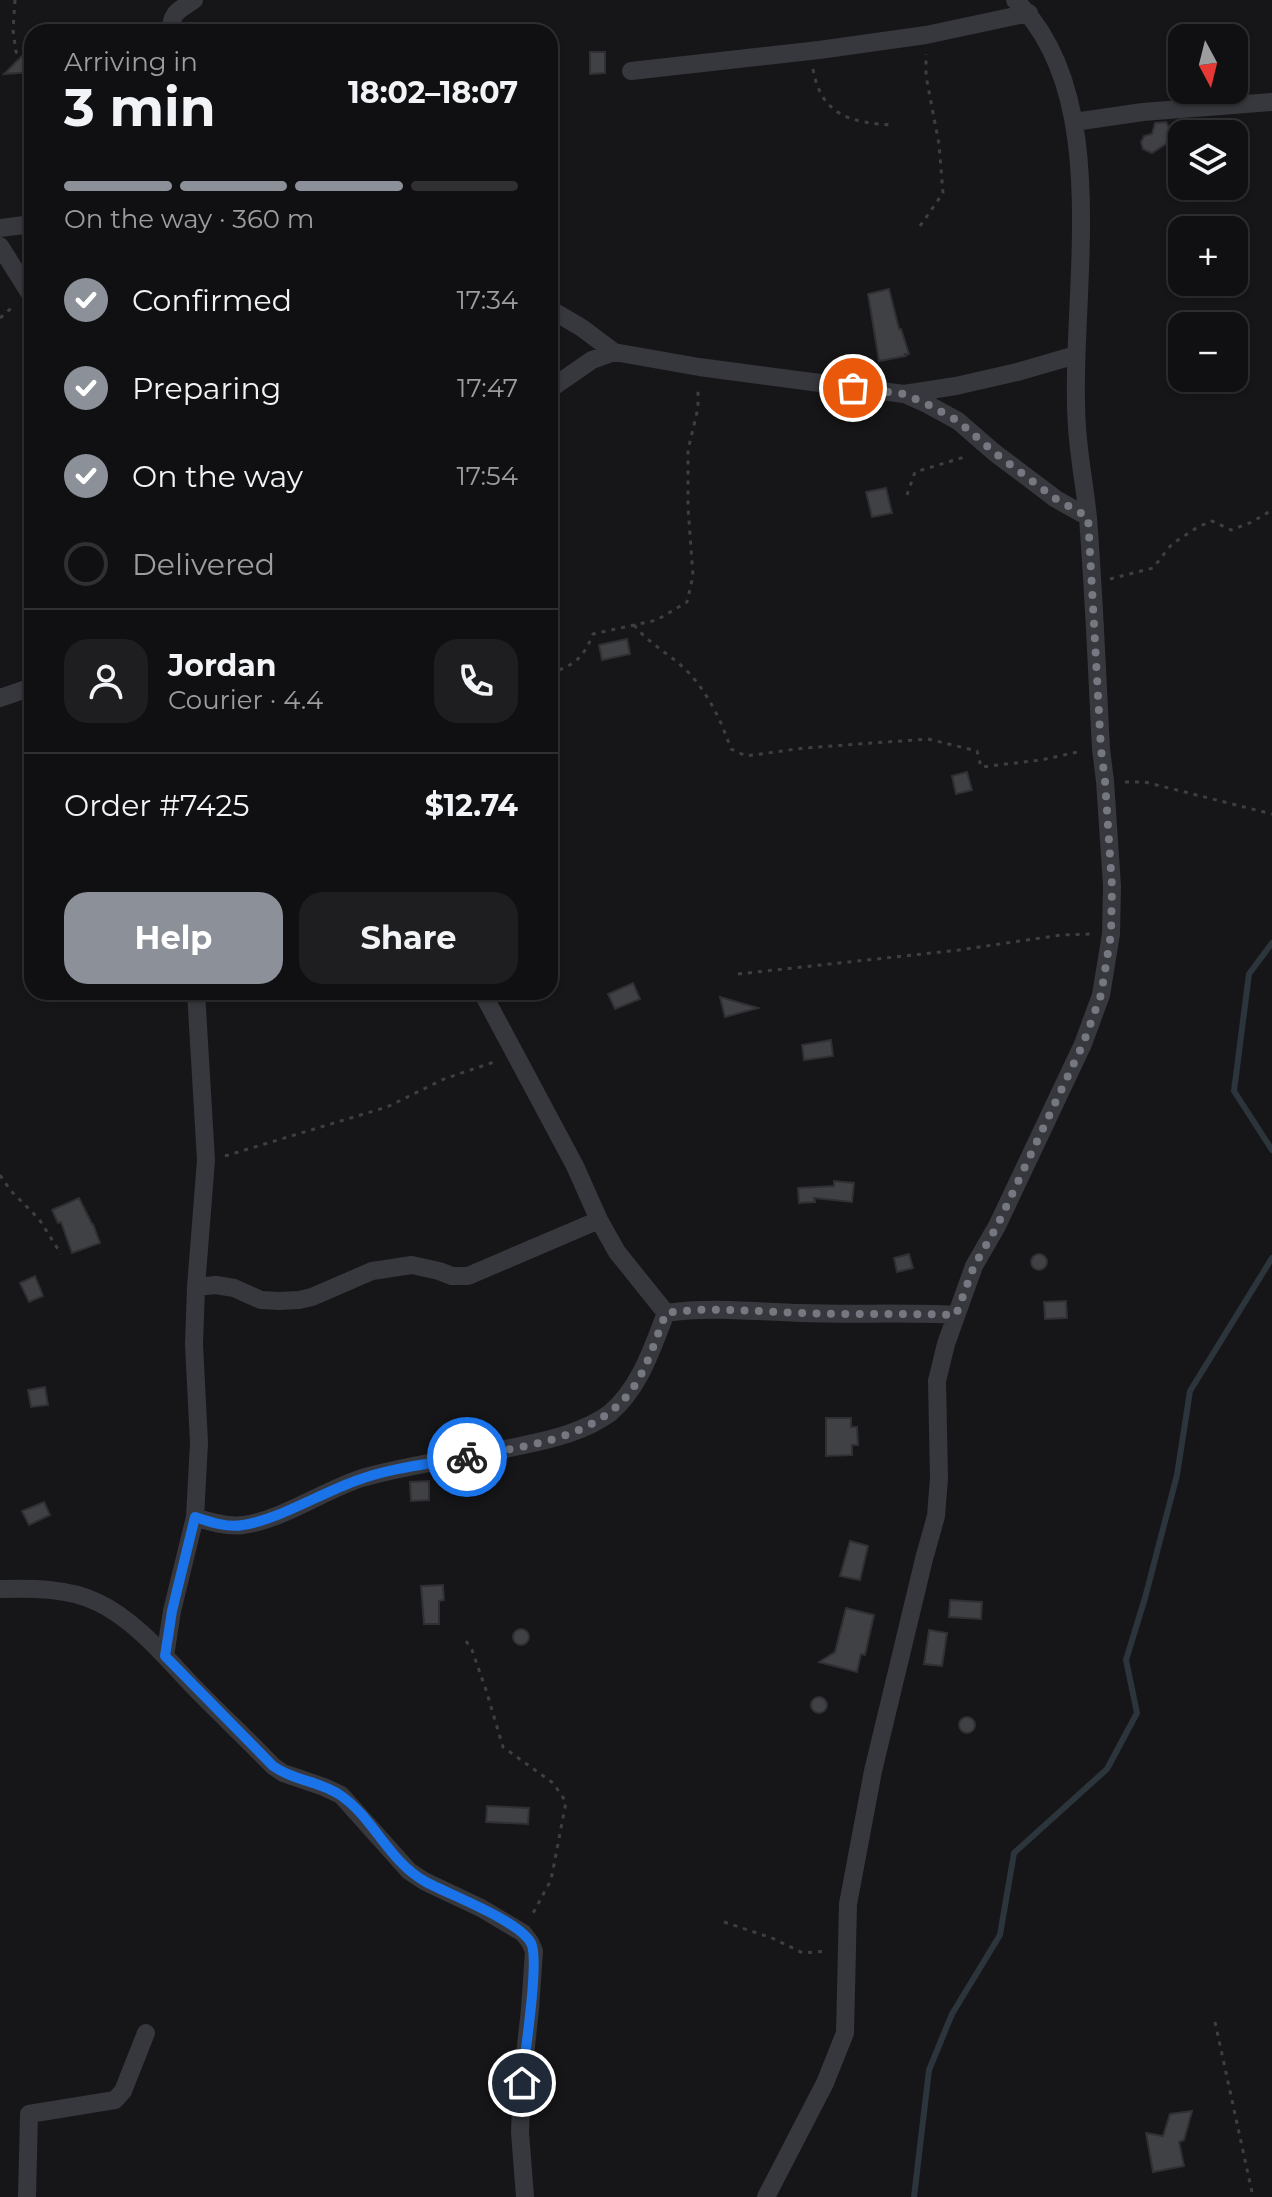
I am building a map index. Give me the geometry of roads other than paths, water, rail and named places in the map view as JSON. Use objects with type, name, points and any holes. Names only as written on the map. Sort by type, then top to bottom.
[{"type":"street","points":[[171,24],[175,14],[194,0]]},
{"type":"street","points":[[631,71],[926,35],[1022,6],[1047,41],[1063,73],[1074,122],[1079,173],[1081,233],[1076,355],[1077,428],[1088,517],[1112,886],[1111,934],[1101,995],[1083,1044],[997,1226],[974,1266],[946,1344],[937,1381],[939,1478],[936,1516],[873,1771],[848,1904],[845,2033],[825,2083],[766,2197]]},
{"type":"street","points":[[1074,122],[1156,111],[1272,102]]},
{"type":"street","points":[[0,228],[24,225]]},
{"type":"street","points":[[0,246],[24,284]]},
{"type":"street","points":[[558,314],[614,352],[699,367],[904,394],[958,421],[1056,499],[1088,517]]},
{"type":"street","points":[[558,383],[592,360],[614,352]]},
{"type":"street","points":[[904,394],[956,386],[1076,355]]},
{"type":"street","points":[[0,698],[24,690]]},
{"type":"street","points":[[165,1656],[172,1611],[195,1517],[199,1443],[194,1344],[206,1160],[196,1000]]},
{"type":"street","points":[[486,1000],[617,1252],[666,1313]]},
{"type":"street","points":[[196,1287],[216,1285],[234,1288],[261,1300],[279,1301],[312,1297],[372,1271],[412,1265],[452,1276],[468,1276],[599,1220]]},
{"type":"street","points":[[666,1313],[725,1308],[798,1313],[956,1315]]},
{"type":"street","points":[[195,1517],[213,1523],[241,1526],[264,1520],[360,1479],[553,1439],[585,1427],[608,1414],[628,1395],[666,1313]]},
{"type":"street","points":[[0,1589],[26,1588],[66,1593],[96,1601],[122,1618],[165,1656],[273,1766],[283,1773],[341,1795],[409,1871],[523,1933],[534,1951],[520,2132],[525,2197]]},
{"type":"street","points":[[27,2197],[29,2114],[115,2100],[123,2091],[146,2033]]},
{"type":"waterway","points":[[1272,943],[1249,974],[1234,1091],[1272,1150]]},
{"type":"waterway","points":[[914,2197],[929,2070],[952,2014],[1000,1935],[1014,1853],[1107,1769],[1137,1713],[1126,1660],[1177,1475],[1190,1391],[1272,1258]]}]
